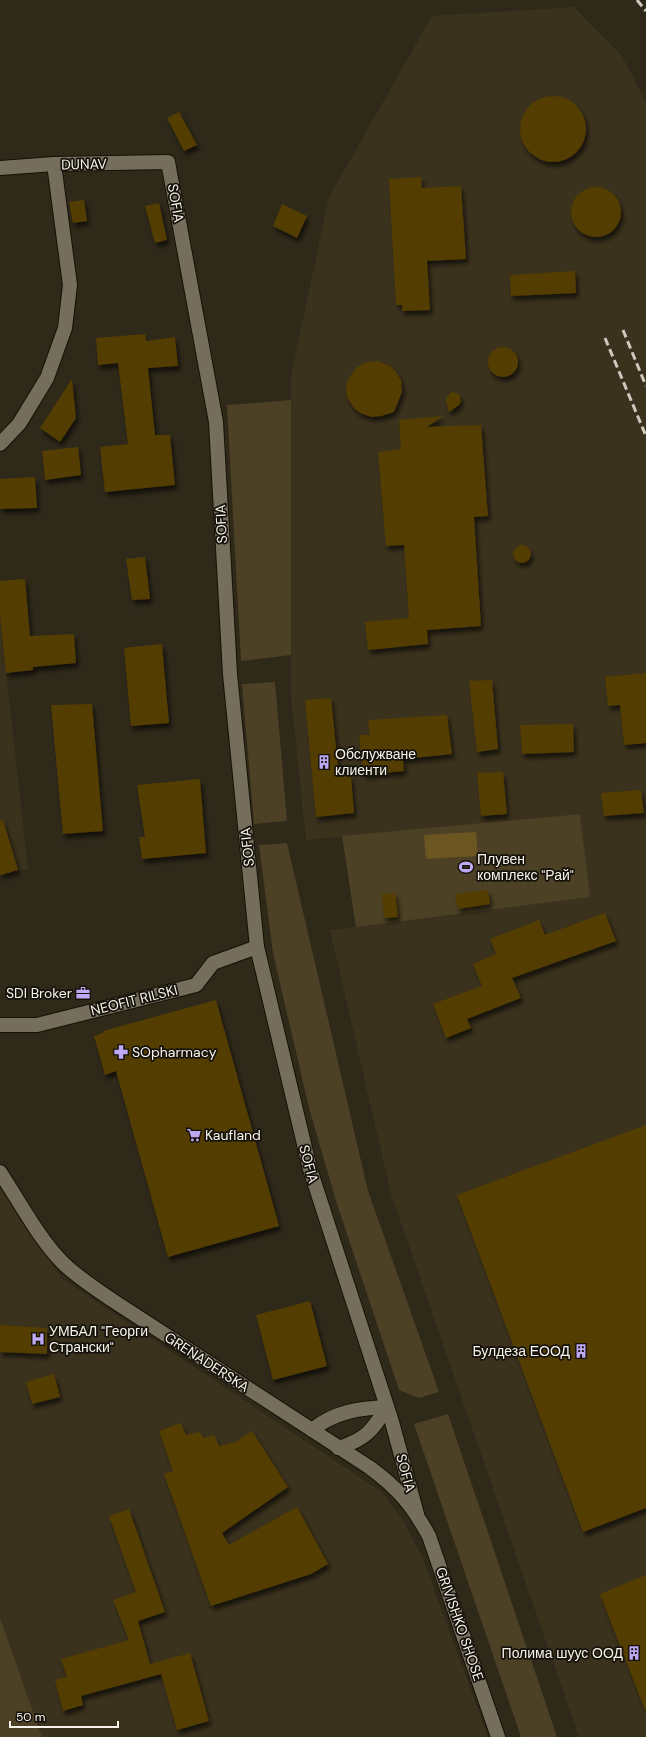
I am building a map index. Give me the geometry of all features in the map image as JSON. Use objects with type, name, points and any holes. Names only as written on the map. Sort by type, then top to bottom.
[{"type":"street","name":"DUNAV","points":[[0,168],[54,164],[168,162]]},
{"type":"street","name":"SOFIA","points":[[168,162],[216,422],[230,674],[256,947],[310,1169],[387,1406],[417,1514]]},
{"type":"street","points":[[0,444],[19,424],[47,378],[65,328],[70,285],[54,164]]},
{"type":"street","name":"NEOFIT RILSKI","points":[[0,1025],[37,1025],[196,985],[213,963],[256,947]]},
{"type":"street","name":"GRENADERSKA","points":[[0,1172],[46,1242],[62,1262],[76,1275],[385,1479],[402,1494],[417,1514]]},
{"type":"street","points":[[312,1430],[322,1421],[338,1414],[361,1408],[387,1406]]},
{"type":"street","points":[[338,1448],[353,1443],[366,1436],[376,1425],[387,1406]]},
{"type":"street","name":"GRIVISHKO SHOSE","points":[[417,1514],[429,1536],[438,1559],[498,1737]]},
{"type":"shaded area","points":[[574,7],[622,56],[646,102],[646,1737],[579,1737],[391,1194],[330,930],[589,897],[580,814],[306,840],[291,696],[291,375],[329,197],[432,16]]},
{"type":"shaded area","points":[[291,400],[291,655],[241,661],[227,405]]},
{"type":"shaded area","points":[[0,616],[28,869],[0,876]]},
{"type":"shaded area","points":[[275,682],[287,821],[254,824],[242,684]]},
{"type":"shaded area","name":"Плувен комплекс \"Рай\"","points":[[580,814],[590,897],[356,927],[342,836]]},
{"type":"shaded area","points":[[476,832],[478,856],[426,859],[424,835]]},
{"type":"shaded area","points":[[287,843],[368,1191],[439,1392],[419,1398],[399,1390],[337,1204],[309,1108],[273,953],[259,845]]},
{"type":"shaded area","points":[[0,1186],[61,1278],[382,1492],[403,1520],[423,1559],[488,1737],[42,1737],[0,1618]]},
{"type":"shaded area","points":[[448,1414],[557,1737],[521,1737],[414,1424]]},
{"type":"shaded area","points":[[0,1618],[42,1737],[0,1737]]},
{"type":"building","points":[[553,96],[565,99],[576,106],[583,117],[586,129],[583,141],[576,152],[565,159],[553,162],[541,159],[530,152],[523,141],[520,129],[523,117],[530,106],[541,99]]},
{"type":"building","points":[[179,112],[197,145],[184,151],[167,118]]},
{"type":"building","points":[[421,177],[422,188],[461,186],[466,259],[427,261],[430,310],[402,311],[402,305],[396,305],[389,179]]},
{"type":"building","points":[[601,187],[606,188],[614,194],[620,202],[620,222],[614,230],[606,236],[591,237],[586,236],[578,230],[572,222],[571,207],[572,202],[578,194],[586,188]]},
{"type":"building","points":[[84,200],[87,221],[73,223],[69,202]]},
{"type":"building","points":[[159,203],[167,240],[155,243],[145,206]]},
{"type":"building","points":[[282,204],[307,216],[297,238],[273,226]]},
{"type":"building","points":[[575,271],[576,293],[511,296],[510,275]]},
{"type":"building","points":[[145,334],[146,341],[175,337],[178,366],[148,368],[155,435],[170,435],[175,485],[105,492],[100,447],[128,444],[118,363],[98,365],[96,338]]},
{"type":"building","points":[[503,347],[514,351],[518,362],[514,373],[503,377],[492,373],[488,362],[492,351]]},
{"type":"building","points":[[377,361],[390,366],[396,372],[401,380],[402,392],[394,412],[372,417],[360,413],[354,408],[347,397],[346,388],[348,379],[356,368],[364,363]]},
{"type":"building","points":[[72,379],[76,418],[60,442],[40,428]]},
{"type":"building","points":[[452,392],[459,394],[461,401],[459,405],[449,412],[446,400],[448,395]]},
{"type":"building","points":[[443,416],[427,427],[481,425],[488,516],[474,517],[481,626],[427,630],[428,644],[368,650],[365,622],[409,618],[404,545],[386,546],[378,452],[401,449],[399,420]]},
{"type":"building","points":[[78,447],[81,475],[45,480],[42,451]]},
{"type":"building","points":[[35,477],[37,508],[0,509],[0,479]]},
{"type":"building","points":[[522,545],[526,546],[530,550],[530,558],[526,562],[522,563],[518,562],[514,558],[513,554],[514,550],[518,546]]},
{"type":"building","points":[[145,557],[150,599],[132,600],[126,559]]},
{"type":"building","points":[[25,579],[30,636],[74,634],[76,663],[33,667],[33,670],[6,673],[0,616],[0,581]]},
{"type":"building","points":[[162,644],[169,723],[131,726],[124,648]]},
{"type":"building","points":[[646,673],[646,743],[624,745],[620,705],[608,706],[605,677]]},
{"type":"building","points":[[492,680],[498,749],[477,752],[469,681]]},
{"type":"building","name":"Обслужване клиенти","points":[[331,698],[339,777],[351,776],[354,813],[316,817],[305,700]]},
{"type":"building","points":[[92,704],[103,831],[63,834],[51,705]]},
{"type":"building","points":[[447,715],[452,754],[403,759],[404,771],[363,775],[359,735],[370,735],[368,720]]},
{"type":"building","points":[[573,724],[574,752],[522,754],[520,725]]},
{"type":"building","points":[[503,772],[507,814],[481,816],[477,773]]},
{"type":"building","points":[[200,779],[206,853],[142,859],[139,837],[145,837],[137,785]]},
{"type":"building","points":[[641,790],[644,813],[604,816],[601,793]]},
{"type":"building","points":[[3,820],[18,870],[0,875],[0,821]]},
{"type":"building","points":[[488,890],[490,904],[458,909],[455,894]]},
{"type":"building","points":[[395,893],[398,917],[384,918],[382,894]]},
{"type":"building","points":[[605,913],[616,941],[512,978],[521,998],[467,1019],[471,1028],[446,1038],[433,1004],[482,986],[473,964],[496,954],[490,939],[539,920],[545,935]]},
{"type":"building","name":"Kaufland","points":[[216,1000],[279,1226],[168,1257],[116,1071],[105,1075],[94,1036],[103,1033],[103,1031]]},
{"type":"building","name":"Булдеза ЕООД","points":[[646,1125],[646,1508],[583,1532],[457,1195]]},
{"type":"building","points":[[310,1301],[327,1366],[273,1380],[256,1315]]},
{"type":"building","points":[[0,1325],[47,1328],[47,1354],[0,1352]]},
{"type":"building","points":[[54,1374],[60,1397],[32,1404],[26,1382]]},
{"type":"building","points":[[181,1423],[186,1435],[200,1432],[203,1438],[214,1435],[219,1446],[236,1442],[252,1431],[288,1487],[222,1533],[229,1545],[297,1507],[328,1564],[311,1574],[211,1606],[164,1474],[173,1471],[159,1431]]},
{"type":"building","points":[[129,1509],[165,1612],[138,1621],[150,1664],[190,1653],[209,1721],[177,1730],[161,1674],[81,1696],[83,1705],[63,1711],[55,1680],[67,1677],[61,1659],[129,1640],[113,1600],[136,1592],[109,1516]]},
{"type":"building","name":"Полима шуус ООД","points":[[646,1575],[646,1710],[645,1710],[600,1594]]},
{"type":"railway","points":[[637,0],[646,11]]},
{"type":"railway","points":[[623,330],[646,386]]},
{"type":"railway","points":[[605,338],[646,436]]},
{"type":"place","name":"Обслужване клиенти","points":[[324,762]]},
{"type":"place","name":"Плувен комплекс \"Рай\"","points":[[466,867]]},
{"type":"place","name":"SDI Broker","points":[[83,993]]},
{"type":"place","name":"SOpharmacy","points":[[121,1052]]},
{"type":"place","name":"Kaufland","points":[[194,1135]]},
{"type":"place","name":"УМБАЛ \"Георги Странски\"","points":[[38,1339]]},
{"type":"place","name":"Булдеза ЕООД","points":[[581,1351]]},
{"type":"place","name":"Полима шуус ООД","points":[[634,1653]]}]
